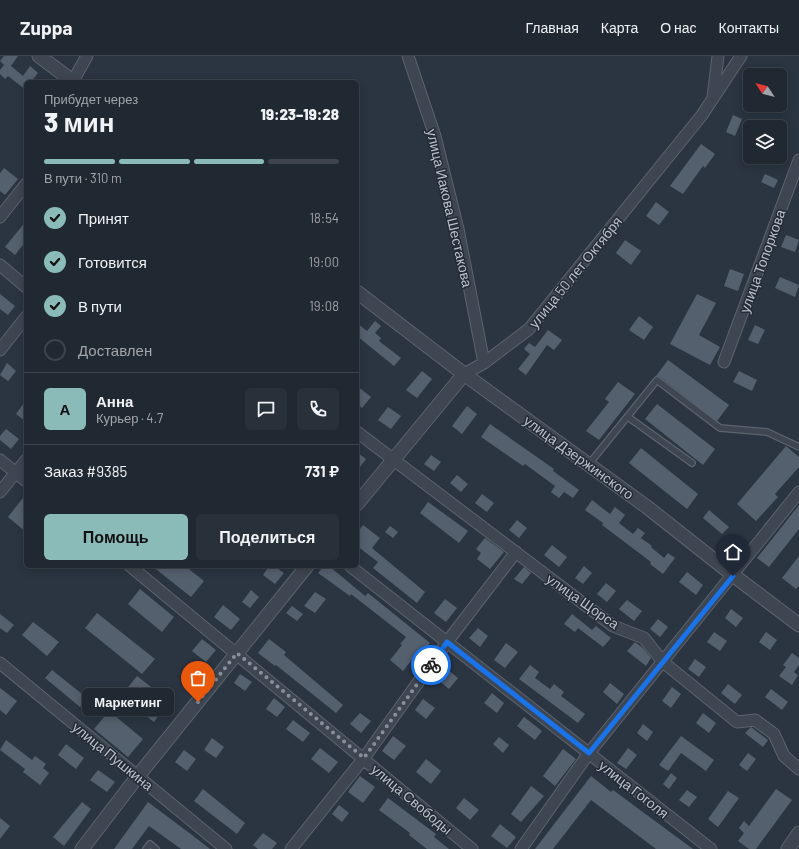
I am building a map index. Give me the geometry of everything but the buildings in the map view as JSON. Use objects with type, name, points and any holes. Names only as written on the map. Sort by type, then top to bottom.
[{"type":"street","points":[[39,56],[71,80]]},
{"type":"street","points":[[75,80],[86,56]]},
{"type":"street","name":"улица Иакова Шестакова","points":[[408,56],[435,136],[458,229],[484,363]]},
{"type":"street","points":[[712,100],[718,56]]},
{"type":"street","name":"улица 50 лет Октября","points":[[359,501],[464,374],[484,363],[529,329],[702,115],[741,56]]},
{"type":"street","name":"улица Топоркова","points":[[724,362],[798,166]]},
{"type":"street","points":[[0,217],[24,187]]},
{"type":"street","points":[[0,266],[24,285]]},
{"type":"street","name":"улица Дзержинского","points":[[359,294],[464,374],[648,507],[733,576],[799,625]]},
{"type":"street","points":[[0,350],[24,320]]},
{"type":"street","name":"улица Щорса","points":[[359,434],[612,626],[644,638],[663,662],[737,722],[755,720],[774,734],[784,756],[799,770]]},
{"type":"street","points":[[0,460],[24,480]]},
{"type":"street","points":[[0,492],[24,462]]},
{"type":"street","points":[[521,849],[589,753],[733,576],[799,492]]},
{"type":"street","points":[[291,849],[364,758],[447,642],[516,552]]},
{"type":"street","name":"улица Свободы","points":[[132,568],[364,758],[472,849]]},
{"type":"street","points":[[82,849],[138,776],[305,568]]},
{"type":"street","name":"улица Гоголя","points":[[353,568],[710,849]]},
{"type":"street","name":"улица Пушкина","points":[[0,663],[226,849]]},
{"type":"street","points":[[788,849],[799,833]]},
{"type":"lane","points":[[589,464],[658,380],[720,428],[768,432],[799,447]]},
{"type":"lane","points":[[628,417],[692,463]]},
{"type":"lane","points":[[146,849],[150,844],[156,849]]},
{"type":"way so far","points":[[198,702],[237,653],[364,758],[431,665]]},
{"type":"place","name":"Маркетинг","points":[[198,702]]},
{"type":"route","points":[[431,665],[447,642],[589,753],[733,576]]}]
